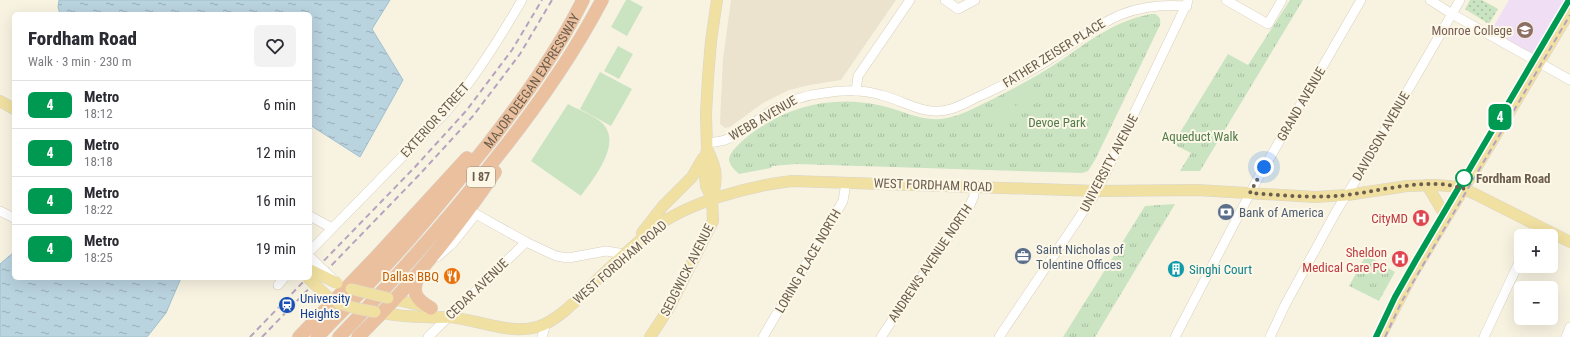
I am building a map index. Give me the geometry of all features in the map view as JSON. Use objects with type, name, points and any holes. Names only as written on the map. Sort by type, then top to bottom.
[{"type":"highway","name":"MAJOR DEEGAN EXPRESSWAY","points":[[317,337],[405,244],[458,181],[517,106],[556,49],[583,0]]},
{"type":"highway","name":"MAJOR DEEGAN EXPRESSWAY","points":[[339,337],[391,283],[489,168],[538,103],[569,58],[602,0]]},
{"type":"highway","points":[[358,337],[391,299],[424,266],[451,233],[492,176],[538,103]]},
{"type":"highway","points":[[299,337],[334,301],[344,286],[517,106]]},
{"type":"highway","points":[[424,266],[417,280],[415,293],[419,300],[431,308]]},
{"type":"main road","name":"SEDGWICK AVENUE","points":[[650,337],[669,308],[711,226],[713,218],[712,199],[717,182],[714,163],[707,146],[708,77],[717,0]]},
{"type":"main road","points":[[1380,337],[1412,275],[1570,11]]},
{"type":"main road","points":[[0,101],[12,108]]},
{"type":"main road","points":[[627,252],[663,206],[694,174],[707,146]]},
{"type":"main road","name":"WEST FORDHAM ROAD","points":[[310,280],[334,301],[354,308],[421,317],[448,317],[519,329],[530,328],[546,324],[559,315],[627,252],[654,229],[666,221],[712,199],[786,182],[1097,191],[1198,190],[1315,197],[1347,196],[1399,186],[1427,184],[1449,185],[1463,189],[1536,226],[1569,240]]},
{"type":"main road","points":[[1427,184],[1446,217]]},
{"type":"main road","name":"WEST FORDHAM ROAD","points":[[312,271],[344,286],[431,308],[448,317]]},
{"type":"street","name":"EXTERIOR STREET","points":[[312,249],[428,131],[455,101],[498,42],[522,0]]},
{"type":"street","points":[[856,91],[858,76],[910,0]]},
{"type":"street","points":[[945,0],[958,9],[975,0]]},
{"type":"street","points":[[1226,0],[1268,24],[1282,0]]},
{"type":"street","name":"GRAND AVENUE","points":[[1175,337],[1250,193],[1361,0]]},
{"type":"street","points":[[1430,0],[1452,14],[1570,80]]},
{"type":"street","name":"DAVIDSON AVENUE","points":[[1270,337],[1285,305],[1337,210],[1347,196],[1460,0]]},
{"type":"street","name":"FATHER ZEISER PLACE","points":[[856,91],[881,94],[914,108],[926,110],[949,110],[961,106],[1024,74],[1048,60],[1092,29],[1116,16],[1149,6],[1188,3]]},
{"type":"street","name":"UNIVERSITY AVENUE","points":[[998,337],[1097,191],[1188,3]]},
{"type":"street","name":"WEBB AVENUE","points":[[707,146],[727,140],[770,111],[801,96],[826,92],[856,91]]},
{"type":"street","name":"LORING PLACE NORTH","points":[[763,337],[843,201],[846,183]]},
{"type":"street","name":"ANDREWS AVENUE NORTH","points":[[881,337],[969,207],[974,196],[974,187]]},
{"type":"street","points":[[0,211],[12,217]]},
{"type":"street","points":[[424,266],[451,246],[476,214],[550,254],[562,257],[575,257],[606,251],[627,252]]},
{"type":"street","points":[[312,217],[332,228]]},
{"type":"street","name":"CEDAR AVENUE","points":[[428,337],[526,242]]},
{"type":"street","points":[[312,259],[344,286]]},
{"type":"street","points":[[1484,337],[1514,273]]},
{"type":"street","points":[[542,337],[546,324]]},
{"type":"street","points":[[1566,337],[1570,328]]},
{"type":"shaded area","points":[[731,0],[896,0],[841,80],[789,90],[763,103],[730,127],[725,128],[720,124],[721,99],[723,59]]},
{"type":"shaded area","name":"Monroe College","points":[[1509,0],[1570,0],[1570,11],[1539,62],[1489,34]]},
{"type":"green space","points":[[626,0],[630,0],[643,7],[627,36],[611,27]]},
{"type":"green space","name":"Aqueduct Walk","points":[[1290,0],[1303,0],[1200,171],[1180,171],[1191,153],[1173,144],[1228,54],[1248,65]]},
{"type":"green space","points":[[1470,0],[1482,0],[1498,9],[1489,24],[1465,9]]},
{"type":"green space","name":"Devoe Park","points":[[1155,14],[1159,17],[1160,25],[1095,160],[1088,171],[1082,173],[796,164],[772,166],[771,168],[739,174],[730,163],[729,160],[731,153],[734,149],[753,132],[770,121],[805,107],[824,103],[843,101],[863,102],[930,119],[947,118],[958,115],[969,111],[1027,81],[1115,26],[1138,17]]},
{"type":"green space","points":[[618,46],[633,54],[619,79],[604,71]]},
{"type":"green space","points":[[600,72],[632,89],[611,126],[580,109]]},
{"type":"green space","points":[[1032,87],[1039,100],[1021,109],[1014,96]]},
{"type":"green space","points":[[1012,98],[1018,111],[1000,120],[993,107]]},
{"type":"green space","points":[[568,104],[598,119],[607,130],[609,139],[608,149],[604,160],[593,180],[581,196],[531,161]]},
{"type":"green space","points":[[1175,204],[1095,337],[1063,337],[1145,206]]},
{"type":"green space","points":[[1366,255],[1395,272],[1379,301],[1349,286]]},
{"type":"water","points":[[59,0],[390,0],[372,29],[403,80],[360,157],[312,126],[312,12],[59,12],[58,7]]},
{"type":"water","points":[[12,254],[12,280],[180,280],[166,313],[147,337],[0,337],[0,264]]},
{"type":"railway","points":[[312,273],[415,167],[466,111],[512,50],[542,0]]},
{"type":"railway","points":[[262,337],[420,174],[473,116],[520,54],[552,0]]},
{"type":"railway","points":[[1376,337],[1395,297],[1416,260],[1569,0]]},
{"type":"railway","points":[[1385,337],[1402,301],[1570,15]]},
{"type":"railway","points":[[250,337],[305,280]]},
{"type":"metro line","name":"4","points":[[1376,337],[1395,297],[1416,260],[1569,0]]},
{"type":"place","name":"Monroe College","points":[[1525,30]]},
{"type":"place","name":"Fordham Road","points":[[1464,178]]},
{"type":"place","name":"Bank of America","points":[[1226,212]]},
{"type":"place","name":"CityMD","points":[[1421,218]]},
{"type":"place","name":"Saint Nicholas of Tolentine Offices","points":[[1023,256]]},
{"type":"place","name":"Sheldon Medical Care PC","points":[[1400,259]]},
{"type":"place","name":"Singhi Court","points":[[1176,269]]},
{"type":"place","name":"Dallas BBQ","points":[[452,276]]},
{"type":"place","name":"University Heights","points":[[287,305]]},
{"type":"route","points":[[1264,167],[1250,193],[1328,197],[1347,196],[1399,186],[1437,184],[1449,185],[1463,189],[1468,181],[1464,178]]}]
